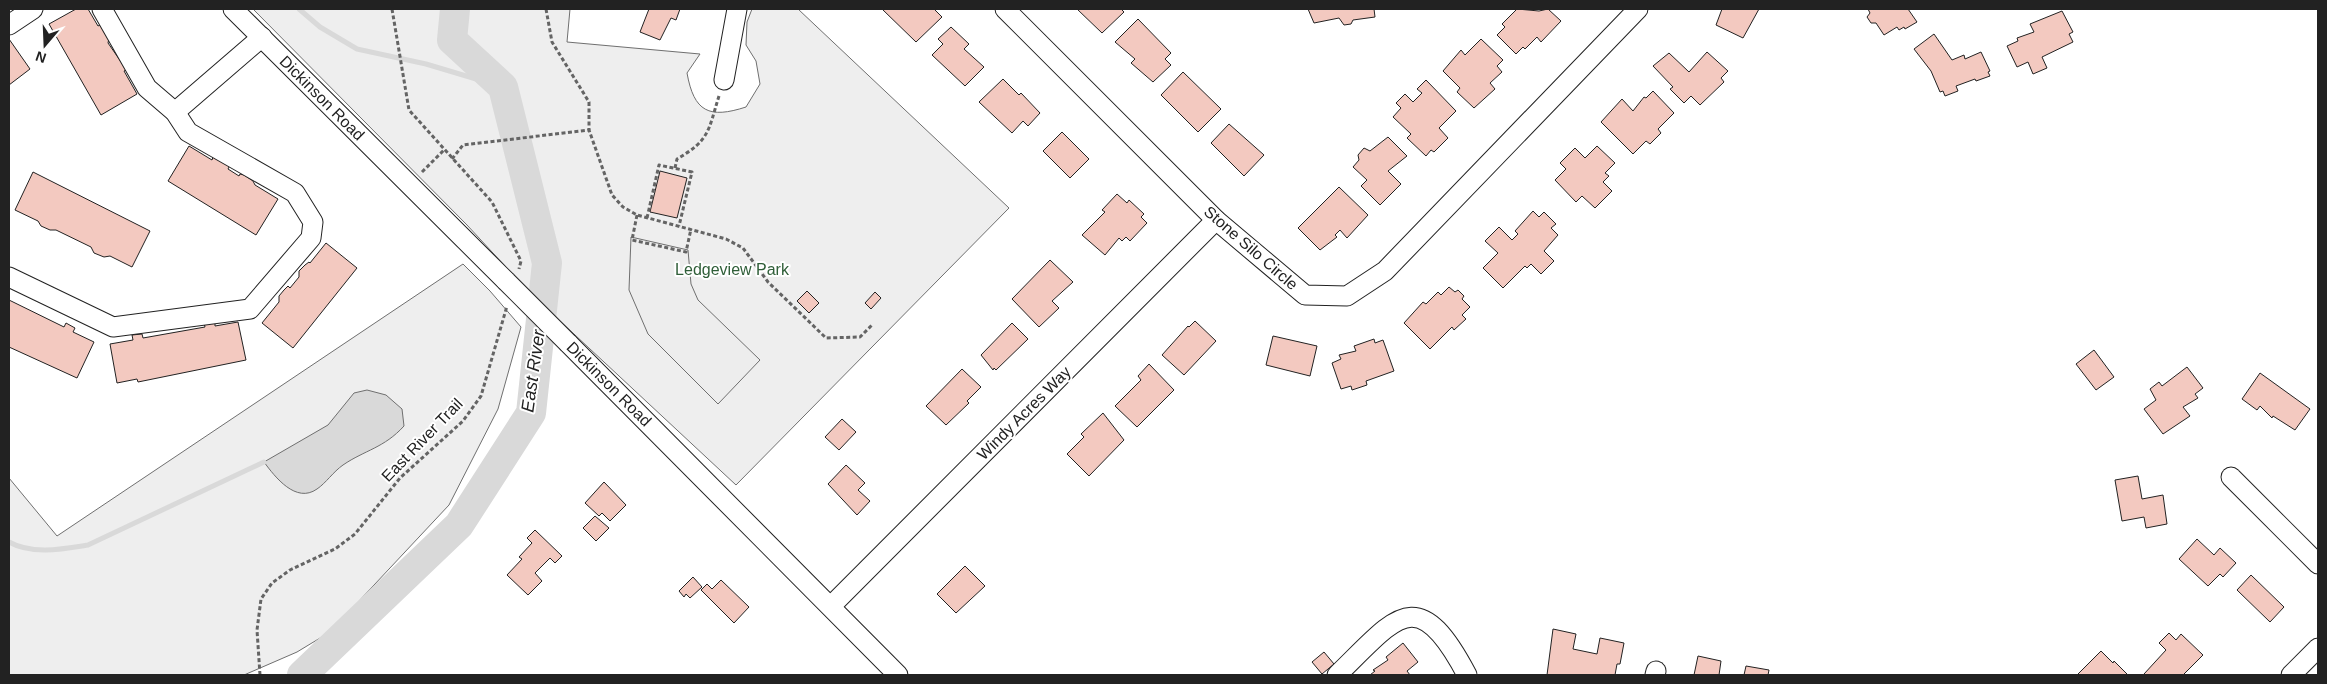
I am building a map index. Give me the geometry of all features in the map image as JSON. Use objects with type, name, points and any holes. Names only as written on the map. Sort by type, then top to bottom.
[{"type":"street","points":[[9,25],[33,9]]},
{"type":"street","points":[[9,277],[113,327],[250,309],[311,238],[313,222],[294,192],[188,132],[175,112],[147,88],[102,9]]},
{"type":"street","name":"Dickinson Road","points":[[233,9],[511,284],[898,675]]},
{"type":"street","points":[[724,80],[737,9]]},
{"type":"street","name":"Stone Silo Circle","points":[[1005,9],[1216,220],[1305,295],[1347,296],[1385,272],[1638,9]]},
{"type":"street","points":[[175,112],[262,37]]},
{"type":"street","name":"Windy Acres Way","points":[[831,606],[1216,220]]},
{"type":"street","points":[[2231,477],[2318,564]]},
{"type":"street","points":[[1337,675],[1388,625],[1405,616],[1424,619],[1438,630],[1467,675]]},
{"type":"street","points":[[2291,675],[2318,648]]},
{"type":"path","points":[[546,9],[552,42],[589,102],[589,130],[612,195],[623,207],[637,216],[726,239],[744,248],[768,282],[826,338],[860,337],[873,324]]},
{"type":"path","name":"East River Trail","points":[[260,675],[257,630],[261,599],[272,583],[290,570],[335,550],[355,534],[400,478],[463,420],[481,396],[511,284],[521,261],[492,202],[409,110],[392,11]]},
{"type":"path","points":[[675,168],[677,159],[702,143],[709,131],[724,80]]},
{"type":"path","points":[[452,159],[463,145],[589,130]]},
{"type":"path","points":[[422,172],[444,150]]},
{"type":"path","points":[[646,218],[659,165],[692,172],[679,226]]},
{"type":"path","points":[[637,216],[632,240],[686,252],[692,229]]},
{"type":"green space","name":"Ledgeview Park","points":[[253,9],[570,9],[567,42],[700,54],[687,73],[690,86],[699,104],[705,109],[713,112],[722,112],[746,107],[760,84],[756,61],[746,45],[747,22],[752,9],[798,9],[1009,208],[736,485],[531,294],[467,225]]},
{"type":"green space","points":[[463,264],[490,291],[521,327],[498,409],[449,505],[330,632],[297,652],[244,675],[9,675],[9,478],[57,536]]},
{"type":"shaded area","points":[[631,237],[688,250],[691,284],[698,300],[760,360],[718,404],[648,334],[629,290]]},
{"type":"shaded area","points":[[367,390],[386,395],[402,409],[404,426],[397,433],[382,444],[343,465],[320,487],[309,493],[294,491],[274,475],[264,462],[328,425],[354,393]]},
{"type":"building","points":[[76,9],[88,9],[98,26],[100,25],[103,29],[109,38],[108,43],[124,66],[126,70],[124,71],[137,94],[101,115],[49,24]]},
{"type":"building","points":[[649,9],[680,9],[676,20],[671,18],[660,40],[640,32]]},
{"type":"building","points":[[882,9],[934,9],[942,17],[916,42]]},
{"type":"building","points":[[1077,9],[1121,9],[1124,12],[1102,33]]},
{"type":"building","points":[[1308,9],[1374,9],[1375,17],[1353,20],[1351,24],[1344,25],[1339,18],[1314,23]]},
{"type":"building","points":[[1517,9],[1539,11],[1548,9],[1561,21],[1541,42],[1537,37],[1525,49],[1523,47],[1516,54],[1497,35],[1505,27],[1502,24]]},
{"type":"building","points":[[1722,9],[1759,9],[1743,38],[1716,25]]},
{"type":"building","points":[[1868,9],[1908,9],[1917,22],[1905,29],[1904,27],[1899,30],[1897,27],[1884,35],[1876,23],[1871,23],[1867,17],[1870,13]]},
{"type":"building","points":[[2062,11],[2073,32],[2069,34],[2073,42],[2042,57],[2047,68],[2033,74],[2028,62],[2017,67],[2007,46],[2018,41],[2017,38],[2034,32],[2030,24]]},
{"type":"building","points":[[1138,19],[1171,53],[1165,59],[1171,65],[1153,82],[1131,63],[1135,59],[1115,42]]},
{"type":"building","points":[[951,27],[969,44],[964,49],[984,67],[965,86],[932,55],[943,44],[938,39]]},
{"type":"building","points":[[1934,34],[1952,60],[1964,55],[1965,59],[1981,52],[1990,71],[1988,72],[1990,76],[1956,86],[1958,91],[1945,96],[1943,91],[1940,92],[1931,71],[1914,49]]},
{"type":"building","points":[[9,39],[30,69],[9,85]]},
{"type":"building","points":[[1481,39],[1503,60],[1497,66],[1502,72],[1490,83],[1495,89],[1474,108],[1457,92],[1460,88],[1443,71],[1461,50],[1465,55]]},
{"type":"building","points":[[1707,52],[1728,71],[1721,78],[1724,82],[1700,105],[1691,96],[1684,103],[1670,89],[1673,87],[1653,66],[1669,53],[1689,72]]},
{"type":"building","points":[[1183,72],[1221,109],[1198,132],[1161,95]]},
{"type":"building","points":[[1003,79],[1019,95],[1021,93],[1040,113],[1028,126],[1023,121],[1012,133],[979,102]]},
{"type":"building","points":[[1426,80],[1456,111],[1439,128],[1448,138],[1434,152],[1431,150],[1426,156],[1407,138],[1411,134],[1393,117],[1401,108],[1396,103],[1405,94],[1413,102],[1422,93],[1417,89]]},
{"type":"building","points":[[1653,91],[1674,113],[1658,129],[1661,133],[1650,144],[1646,141],[1633,154],[1601,122],[1622,99],[1633,111],[1644,97],[1646,98]]},
{"type":"building","points":[[1229,124],[1264,155],[1244,176],[1211,143]]},
{"type":"building","points":[[1062,132],[1089,159],[1070,178],[1043,151]]},
{"type":"building","points":[[1388,137],[1407,156],[1388,171],[1401,184],[1380,205],[1361,186],[1367,180],[1353,167],[1359,160],[1358,155],[1364,148],[1370,151]]},
{"type":"building","points":[[189,146],[212,160],[213,157],[226,164],[229,167],[228,169],[239,176],[240,174],[244,175],[253,181],[255,185],[278,199],[256,235],[168,181]]},
{"type":"building","points":[[1597,146],[1615,163],[1605,173],[1609,176],[1603,182],[1612,191],[1595,208],[1582,196],[1576,202],[1555,180],[1566,169],[1560,163],[1575,148],[1585,158]]},
{"type":"building","points":[[660,171],[687,178],[677,218],[650,212]]},
{"type":"building","points":[[33,172],[150,231],[132,267],[110,256],[104,257],[94,253],[91,247],[56,230],[50,230],[41,226],[38,221],[15,210]]},
{"type":"building","points":[[1339,187],[1368,215],[1347,238],[1340,230],[1335,235],[1337,237],[1320,250],[1298,228]]},
{"type":"building","points":[[1117,194],[1127,203],[1129,200],[1144,214],[1141,217],[1147,223],[1130,241],[1126,237],[1122,241],[1119,238],[1105,255],[1082,235],[1105,212],[1102,210]]},
{"type":"building","points":[[1533,211],[1539,217],[1544,212],[1556,224],[1551,228],[1558,235],[1544,251],[1554,261],[1541,274],[1531,264],[1527,268],[1525,266],[1503,288],[1483,268],[1498,253],[1485,241],[1499,227],[1512,240],[1518,234],[1515,231]]},
{"type":"building","points":[[326,243],[357,268],[293,348],[262,323],[279,302],[279,296],[288,286],[290,288],[299,277],[299,271],[310,263]]},
{"type":"building","points":[[1050,260],[1073,282],[1052,301],[1059,308],[1039,327],[1012,299]]},
{"type":"building","points":[[1449,287],[1455,292],[1458,290],[1464,296],[1462,299],[1470,307],[1462,315],[1466,319],[1454,330],[1452,327],[1430,349],[1404,323],[1423,302],[1426,304],[1438,292],[1441,295]]},
{"type":"building","points":[[807,291],[819,303],[809,313],[797,301]]},
{"type":"building","points":[[875,292],[881,298],[871,309],[865,303]]},
{"type":"building","points":[[9,300],[64,327],[66,323],[75,328],[73,332],[94,342],[77,378],[9,347]]},
{"type":"building","points":[[215,321],[215,326],[238,322],[246,360],[138,382],[137,379],[117,383],[110,344],[133,340],[132,335],[142,334],[143,338],[205,327],[204,323]]},
{"type":"building","points":[[1195,321],[1216,341],[1184,375],[1162,355],[1188,326]]},
{"type":"building","points":[[1012,323],[1028,339],[996,370],[994,368],[993,370],[981,355]]},
{"type":"building","points":[[1273,336],[1317,346],[1310,376],[1266,365]]},
{"type":"building","points":[[1374,339],[1375,343],[1383,340],[1394,371],[1366,381],[1367,385],[1352,390],[1351,386],[1341,389],[1332,363],[1341,359],[1339,355],[1356,351],[1354,346]]},
{"type":"building","points":[[2094,350],[2114,377],[2096,390],[2076,364]]},
{"type":"building","points":[[1149,364],[1174,390],[1137,427],[1115,406],[1141,380],[1138,376]]},
{"type":"building","points":[[2187,367],[2203,388],[2195,394],[2198,398],[2183,407],[2190,416],[2163,434],[2144,409],[2156,400],[2150,389],[2159,382],[2162,386]]},
{"type":"building","points":[[962,369],[981,387],[967,401],[969,403],[946,425],[926,406]]},
{"type":"building","points":[[2260,373],[2310,409],[2295,430],[2273,416],[2272,418],[2260,406],[2257,410],[2242,399]]},
{"type":"building","points":[[1103,413],[1124,440],[1089,476],[1067,454],[1084,437],[1081,434]]},
{"type":"building","points":[[842,419],[856,432],[839,450],[825,437]]},
{"type":"building","points":[[846,465],[865,483],[858,490],[870,501],[857,515],[828,484]]},
{"type":"building","points":[[2138,476],[2142,499],[2163,495],[2167,524],[2146,528],[2144,517],[2122,521],[2115,480]]},
{"type":"building","points":[[604,482],[626,505],[610,521],[602,513],[599,516],[585,503]]},
{"type":"building","points":[[595,516],[609,528],[596,541],[583,528]]},
{"type":"building","points":[[535,530],[562,556],[555,563],[550,558],[535,573],[542,581],[528,595],[507,575],[522,559],[519,557],[532,543],[527,538]]},
{"type":"building","points":[[2197,539],[2214,555],[2220,548],[2236,563],[2223,577],[2220,574],[2208,586],[2179,559]]},
{"type":"building","points":[[965,566],[985,586],[956,613],[937,594]]},
{"type":"building","points":[[2251,575],[2284,607],[2270,622],[2237,590]]},
{"type":"building","points":[[693,577],[702,587],[690,598],[686,594],[684,597],[679,591]]},
{"type":"building","points":[[721,580],[749,607],[734,623],[701,590],[707,584],[712,589]]},
{"type":"building","points":[[1553,629],[1576,634],[1573,649],[1597,654],[1600,638],[1624,643],[1620,664],[1617,664],[1615,675],[1547,675]]},
{"type":"building","points":[[2169,633],[2176,640],[2181,634],[2203,655],[2183,675],[2145,675],[2166,650],[2159,643]]},
{"type":"building","points":[[1403,643],[1418,662],[1407,671],[1410,675],[1370,675],[1375,671],[1373,670],[1388,660],[1386,657]]},
{"type":"building","points":[[2101,651],[2113,663],[2114,661],[2128,675],[2077,675]]},
{"type":"building","points":[[1324,652],[1334,664],[1322,674],[1312,662]]},
{"type":"building","points":[[1698,656],[1721,661],[1719,675],[1694,675]]},
{"type":"building","points":[[1746,666],[1769,670],[1768,675],[1744,675]]},
{"type":"waterway","points":[[299,9],[320,27],[357,49],[426,64],[503,87]]},
{"type":"waterway","name":"East River","points":[[302,675],[459,525],[531,413],[547,263],[503,87],[452,40],[455,9]]},
{"type":"waterway","points":[[9,542],[28,549],[38,550],[88,545],[264,462]]}]
